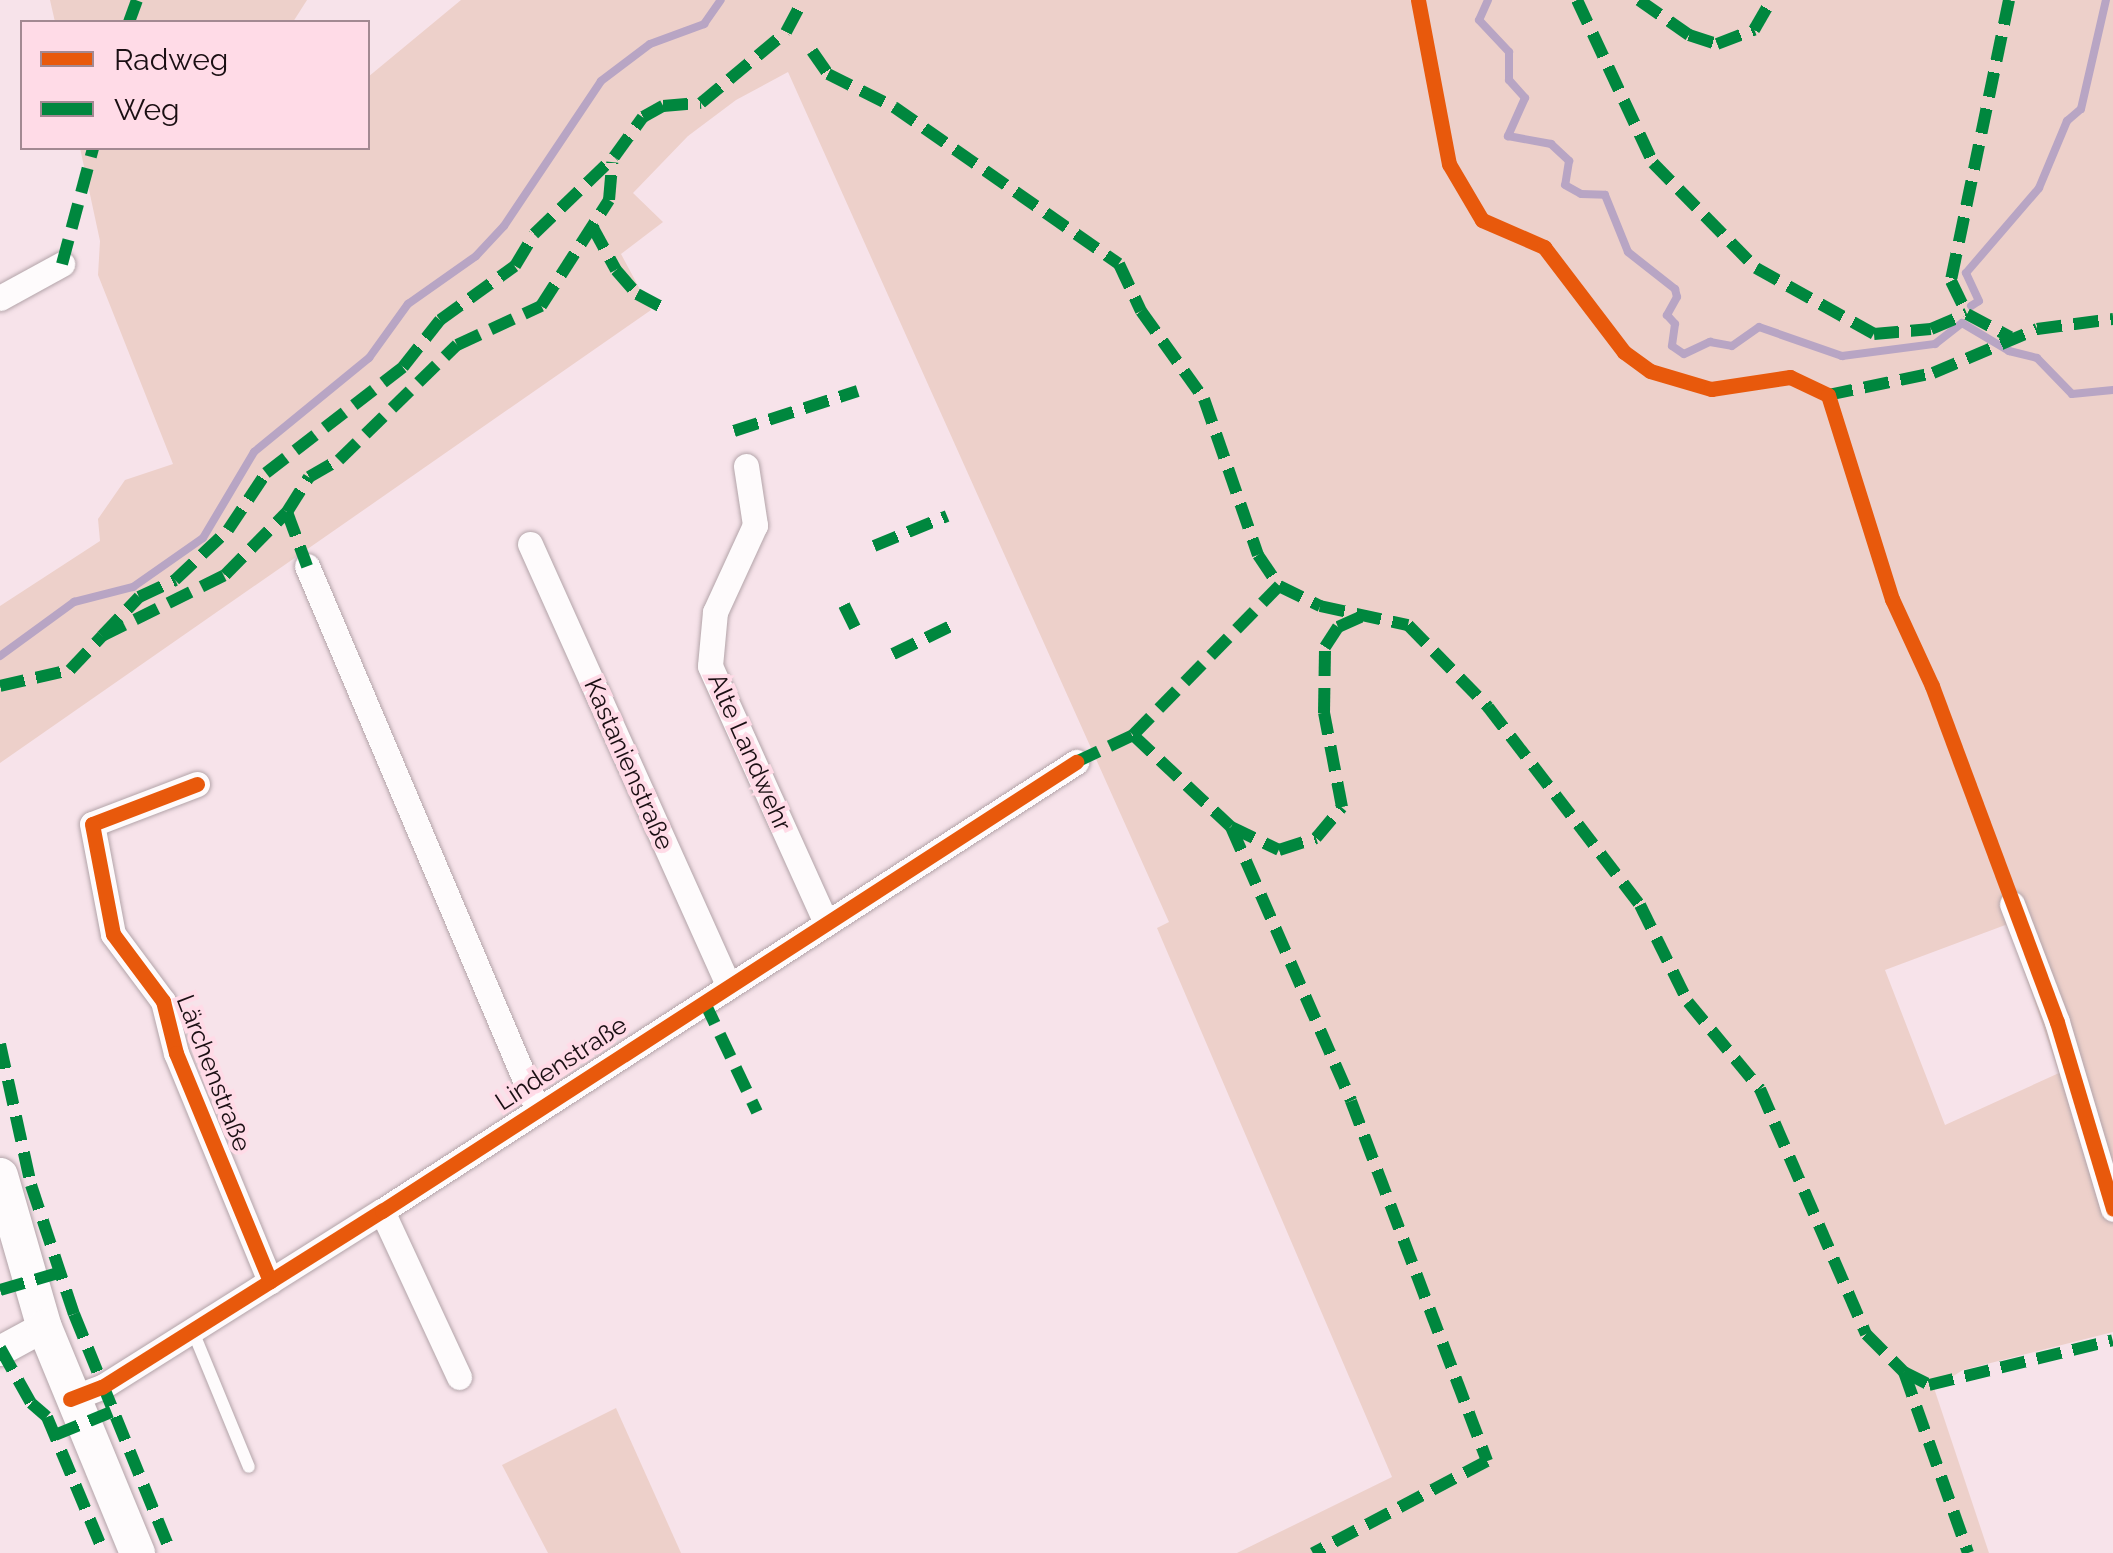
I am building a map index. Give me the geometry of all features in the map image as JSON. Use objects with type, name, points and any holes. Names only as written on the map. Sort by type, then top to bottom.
[{"type":"main road","points":[[0,1175],[44,1327],[70,1399],[137,1553]]},
{"type":"street","points":[[0,298],[62,264]]},
{"type":"street","name":"Alte Landwehr","points":[[746,466],[755,525],[715,612],[710,666],[825,921]]},
{"type":"street","name":"Kastanienstraße","points":[[530,544],[728,984]]},
{"type":"street","points":[[308,566],[537,1108]]},
{"type":"street","name":"Lindenstraße","points":[[70,1399],[102,1387],[382,1211],[1076,762]]},
{"type":"street","name":"Lärchenstraße","points":[[198,784],[92,824],[112,934],[163,1001],[176,1053],[270,1281]]},
{"type":"street","points":[[2012,904],[2057,1022],[2113,1209]]},
{"type":"street","points":[[382,1211],[458,1377]]},
{"type":"street","points":[[0,1351],[44,1327]]},
{"type":"lane","points":[[192,1330],[249,1466]]},
{"type":"shaded area","points":[[50,0],[307,0],[294,20],[55,20]]},
{"type":"shaded area","points":[[461,0],[2113,0],[2113,1332],[1963,1370],[1934,1388],[1989,1553],[1237,1553],[1392,1477],[1157,928],[1169,922],[788,72],[736,100],[688,136],[633,193],[663,222],[621,254],[651,310],[0,763],[0,606],[100,541],[98,519],[125,480],[173,464],[98,275],[100,241],[80,150],[370,150],[370,75]],"holes":[[[2008,924],[2059,1073],[1945,1125],[1885,970]]]},
{"type":"shaded area","points":[[616,1408],[681,1553],[548,1553],[502,1465]]},
{"type":"waterway","points":[[0,656],[74,602],[133,587],[203,538],[254,452],[369,358],[408,304],[476,256],[504,226],[601,81],[650,44],[704,24],[721,0]]},
{"type":"waterway","points":[[1488,0],[1479,20],[1509,52],[1509,80],[1525,98],[1508,136],[1551,144],[1569,161],[1565,185],[1581,194],[1605,195],[1628,252],[1675,289],[1677,297],[1667,315],[1675,324],[1672,346],[1684,354],[1710,342],[1732,346],[1759,327],[1842,356],[1935,344],[1962,323],[2009,351],[2037,358],[2072,394],[2113,390]]},
{"type":"waterway","points":[[1971,306],[1979,301],[1966,273],[2039,188],[2067,121],[2081,109],[2106,0]]},
{"type":"marked path","points":[[130,20],[137,0]]},
{"type":"marked path","points":[[102,636],[139,597],[175,580],[228,530],[266,473],[403,367],[440,320],[515,266],[534,234],[614,157],[643,117],[663,106],[701,103],[786,32],[803,0]]},
{"type":"marked path","points":[[1577,0],[1653,163],[1756,268],[1874,334],[1931,329],[1967,314]]},
{"type":"marked path","points":[[1639,0],[1689,35],[1717,44],[1754,30],[1771,0]]},
{"type":"marked path","points":[[2009,0],[1951,281],[1967,314],[2010,337]]},
{"type":"marked path","points":[[812,51],[828,74],[894,107],[1119,264],[1141,311],[1204,399],[1258,555],[1279,586],[1320,606],[1408,625],[1488,707],[1640,905],[1688,1002],[1760,1089],[1866,1334],[1904,1372],[1929,1385],[2113,1340]]},
{"type":"marked path","points":[[62,264],[92,150]]},
{"type":"marked path","points":[[0,686],[70,670],[102,636],[225,575],[287,512],[309,477],[339,460],[457,345],[541,306],[609,200],[612,162]]},
{"type":"marked path","points":[[592,226],[616,270],[637,294],[660,306]]},
{"type":"marked path","points":[[1828,395],[1933,373],[2037,329],[2113,319]]},
{"type":"marked path","points":[[734,431],[858,391]]},
{"type":"marked path","points":[[287,512],[307,566]]},
{"type":"marked path","points":[[874,546],[947,516]]},
{"type":"marked path","points":[[1076,762],[1133,735],[1279,586]]},
{"type":"marked path","points":[[844,605],[855,628]]},
{"type":"marked path","points":[[1133,735],[1231,827],[1279,850],[1316,838],[1342,807],[1324,713],[1325,647],[1338,627],[1363,616]]},
{"type":"marked path","points":[[893,654],[955,624]]},
{"type":"marked path","points":[[1231,827],[1351,1101],[1487,1461],[1313,1553]]},
{"type":"marked path","points":[[704,1001],[757,1112]]},
{"type":"marked path","points":[[0,1044],[31,1185],[74,1314],[171,1553]]},
{"type":"marked path","points":[[0,1290],[61,1272]]},
{"type":"marked path","points":[[0,1348],[31,1403],[47,1417],[104,1553]]},
{"type":"marked path","points":[[1904,1372],[1968,1553]]},
{"type":"marked path","points":[[55,1435],[111,1412]]},
{"type":"cycle path","points":[[1418,0],[1449,164],[1482,220],[1544,247],[1624,352],[1650,371],[1711,389],[1790,377],[1828,395],[1892,599],[1932,686],[2057,1022],[2113,1209]]},
{"type":"cycle path","points":[[70,1399],[102,1387],[382,1211],[1076,762]]},
{"type":"cycle path","points":[[197,784],[92,824],[113,934],[163,1001],[176,1053],[270,1281]]}]
